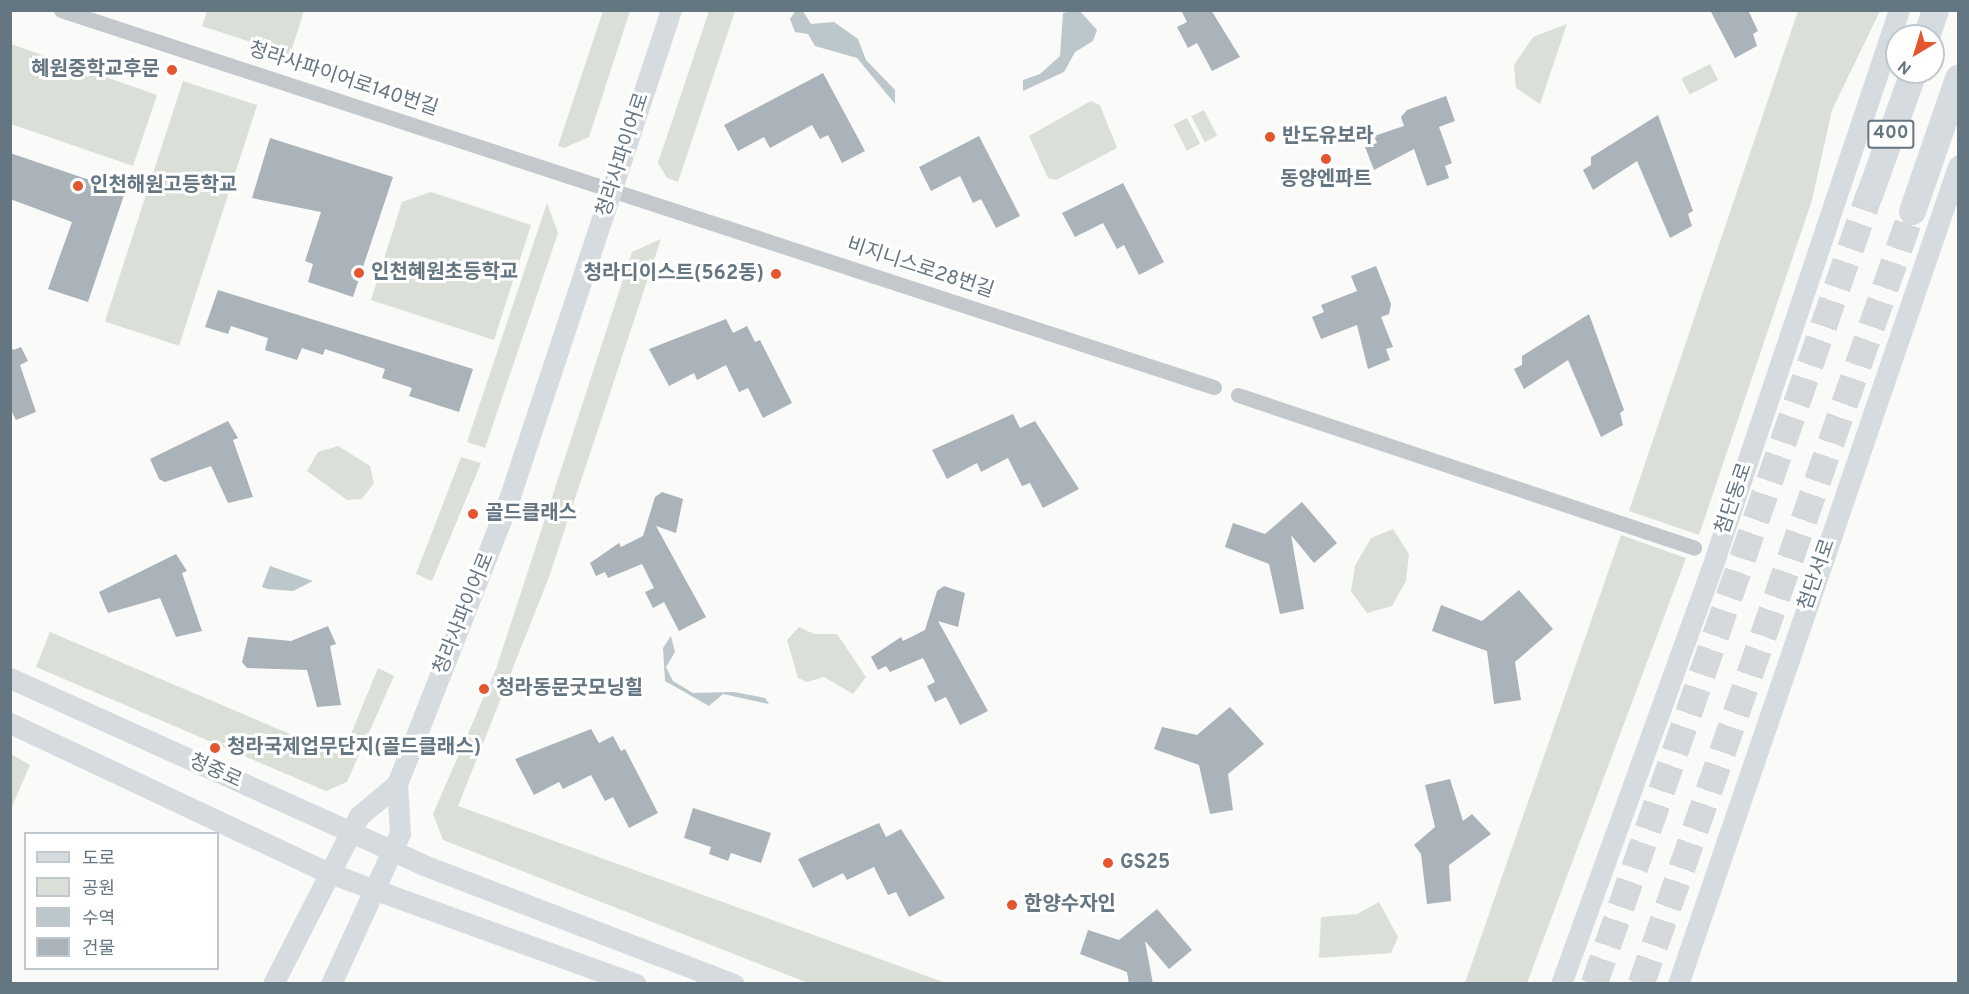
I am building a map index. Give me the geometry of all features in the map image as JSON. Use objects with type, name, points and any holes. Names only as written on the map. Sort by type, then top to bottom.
[{"type":"highway","name":"400","points":[[1912,211],[1959,78]]},
{"type":"highway","name":"400","points":[[1869,195],[1909,84]]},
{"type":"main road","name":"청라사파이어로","points":[[273,984],[358,816],[397,784],[508,502],[671,10]]},
{"type":"main road","name":"첨단동로","points":[[1561,984],[1716,555],[1899,10]]},
{"type":"main road","name":"첨단서로","points":[[1678,984],[1959,166]]},
{"type":"main road","name":"청중로","points":[[10,678],[421,864],[734,984]]},
{"type":"main road","points":[[10,723],[329,873],[636,984]]},
{"type":"main road","points":[[331,984],[400,833],[397,784]]},
{"type":"street","name":"청라사파이어로140번길","points":[[61,10],[613,190]]},
{"type":"street","name":"비지니스로28번길","points":[[613,190],[1214,387]]},
{"type":"street","points":[[1238,396],[1694,548]]},
{"type":"green space","points":[[207,10],[304,11],[290,55],[202,26]]},
{"type":"green space","points":[[603,11],[630,11],[589,137],[564,148],[558,146]]},
{"type":"green space","points":[[709,11],[735,11],[678,182],[667,178],[658,163]]},
{"type":"green space","points":[[1798,11],[1880,11],[1832,110],[1812,200],[1699,535],[1629,511]]},
{"type":"green space","points":[[1567,24],[1540,104],[1516,88],[1514,65],[1533,37]]},
{"type":"green space","points":[[11,44],[157,95],[133,166],[11,124]]},
{"type":"green space","points":[[1710,64],[1718,80],[1690,95],[1681,79]]},
{"type":"green space","points":[[183,81],[257,105],[179,346],[105,322]]},
{"type":"green space","points":[[1091,101],[1100,105],[1117,148],[1056,180],[1048,178],[1029,136]]},
{"type":"green space","points":[[1204,110],[1217,136],[1205,142],[1192,116]]},
{"type":"green space","points":[[1187,118],[1200,144],[1187,151],[1174,125]]},
{"type":"green space","points":[[431,192],[531,225],[494,340],[371,300],[402,202]]},
{"type":"green space","points":[[547,203],[558,233],[485,448],[467,442]]},
{"type":"green space","points":[[661,239],[549,577],[458,806],[946,983],[808,983],[443,840],[433,814],[496,669],[632,252]]},
{"type":"green space","points":[[338,446],[370,466],[374,483],[362,499],[347,500],[307,471],[318,452]]},
{"type":"green space","points":[[461,457],[481,463],[432,581],[416,574]]},
{"type":"green space","points":[[1393,529],[1409,554],[1406,581],[1392,606],[1367,613],[1351,591],[1355,566],[1371,538]]},
{"type":"green space","points":[[1621,535],[1686,558],[1527,983],[1465,983]]},
{"type":"green space","points":[[799,627],[814,634],[837,634],[866,677],[853,694],[824,677],[807,682],[798,678],[787,640]]},
{"type":"green space","points":[[50,632],[342,756],[378,668],[394,676],[347,782],[326,791],[36,667]]},
{"type":"green space","points":[[11,754],[30,765],[11,809]]},
{"type":"green space","points":[[1379,902],[1398,937],[1391,953],[1319,958],[1321,917],[1357,914]]},
{"type":"water","points":[[796,10],[803,11],[811,24],[834,22],[858,39],[866,60],[895,90],[895,104],[857,58],[815,46],[808,34],[795,32],[790,19]]},
{"type":"water","points":[[1079,10],[1097,30],[1093,41],[1075,52],[1064,72],[1023,91],[1023,80],[1040,74],[1060,56],[1063,13]]},
{"type":"water","points":[[270,566],[313,581],[293,591],[262,587]]},
{"type":"water","points":[[671,636],[675,652],[666,667],[673,681],[693,693],[734,692],[765,698],[769,704],[723,694],[709,706],[665,681],[663,648]]},
{"type":"building","points":[[1181,10],[1211,10],[1240,57],[1212,71],[1197,43],[1188,48],[1177,27],[1187,22]]},
{"type":"building","points":[[1710,10],[1748,10],[1758,31],[1753,34],[1757,46],[1735,58]]},
{"type":"building","points":[[823,73],[865,151],[842,163],[828,135],[820,139],[812,125],[770,148],[764,137],[738,151],[724,125]]},
{"type":"building","points":[[1446,96],[1455,121],[1439,127],[1452,163],[1445,166],[1449,178],[1427,186],[1414,149],[1374,170],[1365,147],[1377,143],[1374,136],[1404,126],[1401,117],[1407,110]]},
{"type":"building","points":[[1658,115],[1693,211],[1688,214],[1692,226],[1670,238],[1637,161],[1593,190],[1583,170],[1591,165],[1591,157]]},
{"type":"building","points":[[979,136],[1020,216],[996,228],[981,199],[973,203],[960,176],[931,191],[919,167]]},
{"type":"building","points":[[270,138],[393,177],[353,297],[308,282],[313,264],[305,261],[321,212],[252,198]]},
{"type":"building","points":[[10,153],[125,192],[88,302],[48,289],[72,222],[10,199]]},
{"type":"building","points":[[1123,183],[1164,262],[1139,275],[1124,245],[1117,249],[1103,223],[1075,237],[1062,213]]},
{"type":"building","points":[[1376,266],[1391,304],[1389,314],[1381,317],[1393,347],[1386,349],[1390,360],[1368,369],[1357,325],[1321,339],[1312,317],[1324,312],[1321,305],[1357,291],[1351,276]]},
{"type":"building","points":[[218,290],[473,369],[459,412],[409,396],[412,388],[382,378],[385,369],[325,349],[323,355],[302,348],[297,360],[265,350],[268,338],[231,326],[228,334],[205,327]]},
{"type":"building","points":[[1589,314],[1624,410],[1620,413],[1623,425],[1601,437],[1568,360],[1524,389],[1514,369],[1522,365],[1522,356]]},
{"type":"building","points":[[726,319],[733,333],[747,326],[755,342],[760,340],[792,403],[763,418],[748,388],[739,392],[726,365],[697,380],[694,373],[669,386],[649,349]]},
{"type":"building","points":[[10,344],[13,350],[21,347],[28,361],[20,365],[36,412],[16,420],[10,408]]},
{"type":"building","points":[[1013,414],[1020,428],[1035,421],[1079,489],[1043,508],[1030,483],[1022,486],[1008,458],[981,472],[977,463],[947,479],[932,450]]},
{"type":"building","points":[[228,421],[238,438],[233,440],[253,497],[228,503],[211,466],[165,482],[159,479],[150,459]]},
{"type":"building","points":[[662,492],[683,499],[676,533],[656,526],[706,617],[679,631],[664,602],[653,608],[645,592],[654,588],[642,564],[608,578],[605,572],[596,576],[590,563],[619,543],[621,547],[643,536],[655,497]]},
{"type":"building","points":[[1302,502],[1337,543],[1314,563],[1291,535],[1304,609],[1280,614],[1269,564],[1225,547],[1233,523],[1265,534]]},
{"type":"building","points":[[176,554],[187,571],[182,573],[202,631],[176,637],[160,598],[108,613],[99,592]]},
{"type":"building","points":[[944,586],[965,593],[958,627],[938,621],[988,711],[960,725],[946,697],[935,702],[927,686],[935,682],[923,658],[890,672],[886,666],[878,670],[871,657],[901,637],[903,641],[925,630],[937,591]]},
{"type":"building","points":[[1519,590],[1553,629],[1515,662],[1521,700],[1494,704],[1487,651],[1432,631],[1441,605],[1482,621]]},
{"type":"building","points":[[328,626],[336,644],[330,646],[341,705],[317,707],[307,670],[247,668],[242,662],[248,637],[291,641]]},
{"type":"building","points":[[1230,707],[1264,744],[1228,774],[1233,810],[1210,814],[1199,765],[1154,749],[1162,727],[1197,735]]},
{"type":"building","points":[[591,729],[599,743],[613,736],[621,751],[625,749],[658,813],[629,828],[613,797],[605,801],[591,775],[563,789],[559,782],[534,795],[515,759]]},
{"type":"building","points":[[1450,779],[1463,821],[1472,814],[1491,834],[1449,865],[1451,901],[1427,904],[1421,854],[1414,845],[1435,827],[1425,785]]},
{"type":"building","points":[[693,808],[771,833],[761,863],[731,853],[728,861],[709,854],[711,847],[684,838]]},
{"type":"building","points":[[879,823],[886,837],[901,829],[945,898],[909,917],[896,892],[888,895],[874,867],[847,880],[843,873],[813,888],[798,859]]},
{"type":"building","points":[[1157,909],[1192,950],[1169,969],[1145,941],[1153,984],[1129,984],[1127,972],[1080,954],[1088,930],[1119,940]]},
{"type":"tunnel","points":[[1594,984],[1869,195]]},
{"type":"tunnel","points":[[1641,984],[1912,211]]},
{"type":"place","name":"혜원중학교후문","points":[[172,70]]},
{"type":"place","name":"반도유보라","points":[[1270,137]]},
{"type":"place","name":"동양엔파트","points":[[1326,159]]},
{"type":"place","name":"인천해원고등학교","points":[[78,186]]},
{"type":"place","name":"인천혜원초등학교","points":[[359,273]]},
{"type":"place","name":"청라디이스트(562동)","points":[[776,274]]},
{"type":"place","name":"골드클래스","points":[[473,514]]},
{"type":"place","name":"청라동문굿모닝힐","points":[[484,689]]},
{"type":"place","name":"청라국제업무단지(골드클래스)","points":[[215,748]]},
{"type":"place","name":"GS25","points":[[1108,863]]},
{"type":"place","name":"한양수자인","points":[[1012,905]]}]
